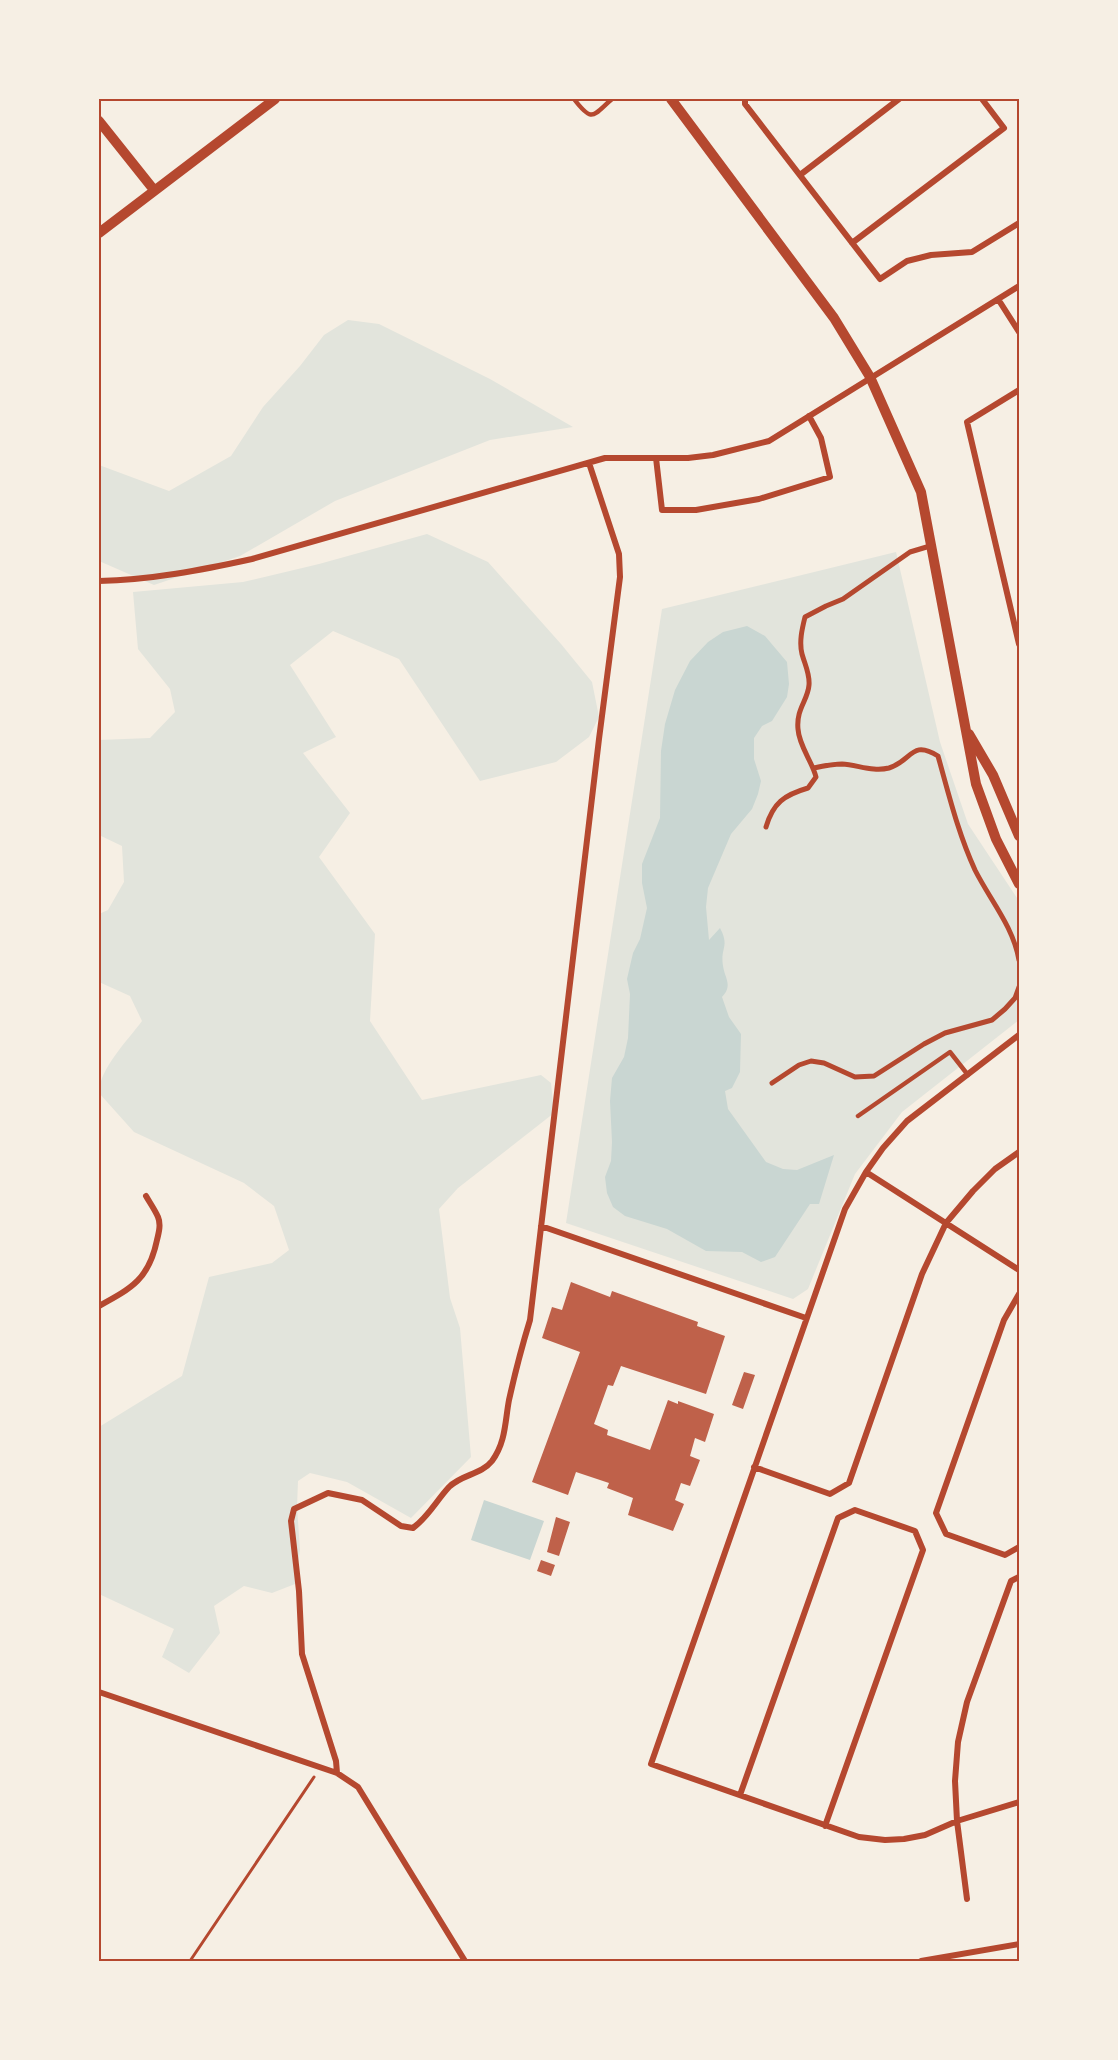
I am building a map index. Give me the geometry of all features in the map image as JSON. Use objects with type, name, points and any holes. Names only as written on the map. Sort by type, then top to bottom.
[{"type":"street","points":[[99,233],[275,99]]},
{"type":"street","points":[[671,99],[834,318],[870,377],[921,492],[976,784],[996,839],[1019,884]]},
{"type":"street","points":[[745,99],[745,104],[880,279],[907,261],[931,255],[972,252],[1019,224]]},
{"type":"street","points":[[800,175],[899,99]]},
{"type":"street","points":[[852,243],[1004,128],[982,99]]},
{"type":"street","points":[[99,121],[154,190]]},
{"type":"street","points":[[99,581],[201,570],[252,559],[605,458],[688,458],[713,455],[769,441],[1019,286]]},
{"type":"street","points":[[998,299],[1019,332]]},
{"type":"street","points":[[1019,390],[967,422],[1019,644]]},
{"type":"street","points":[[656,458],[662,510],[696,510],[759,499],[830,477],[821,438],[809,416]]},
{"type":"street","points":[[337,1773],[336,1761],[302,1654],[299,1591],[291,1521],[294,1509],[328,1493],[362,1500],[401,1526],[413,1528],[426,1518],[450,1486],[464,1476],[481,1471],[492,1461],[505,1434],[509,1402],[530,1320],[620,577],[619,554],[589,463]]},
{"type":"street","points":[[766,827],[770,813],[779,801],[808,788],[816,777],[814,768],[800,741],[798,730],[799,712],[809,689],[809,676],[800,643],[805,617],[843,599],[910,552],[933,546]]},
{"type":"street","points":[[966,729],[993,775],[1019,836]]},
{"type":"street","points":[[814,768],[843,764],[873,770],[888,768],[898,764],[914,750],[928,750],[939,756],[962,840],[988,897],[998,908],[1007,926],[1016,946],[1019,960]]},
{"type":"street","points":[[772,1083],[799,1065],[811,1061],[824,1063],[855,1077],[874,1076],[945,1033],[992,1020],[1015,998],[1019,987]]},
{"type":"street","points":[[1019,1035],[907,1121],[866,1172],[845,1209],[651,1764],[825,1826],[859,1837],[885,1840],[925,1835],[957,1821],[1019,1802]]},
{"type":"street","points":[[754,1467],[830,1494],[849,1483],[922,1274],[946,1223],[995,1169],[1019,1152]]},
{"type":"street","points":[[866,1172],[1019,1270]]},
{"type":"street","points":[[99,1306],[126,1292],[146,1272],[150,1263],[159,1231],[159,1219],[146,1196]]},
{"type":"street","points":[[541,1226],[806,1317]]},
{"type":"street","points":[[1019,1294],[1004,1320],[936,1513],[946,1534],[1005,1555],[1019,1548]]},
{"type":"street","points":[[740,1796],[838,1518],[855,1510],[915,1531],[923,1550],[825,1826]]},
{"type":"street","points":[[967,1899],[957,1821],[955,1781],[958,1742],[967,1702],[1011,1581],[1019,1577]]},
{"type":"street","points":[[99,1692],[337,1773],[358,1787],[465,1961]]},
{"type":"street","points":[[921,1961],[1019,1944]]},
{"type":"lane","points":[[574,99],[584,111],[590,114],[597,114],[612,99]]},
{"type":"lane","points":[[858,1116],[950,1052],[968,1075]]},
{"type":"path","points":[[190,1961],[319,1768]]},
{"type":"shaded area","points":[[348,320],[379,324],[490,379],[573,427],[490,440],[335,501],[240,556],[154,585],[99,561],[99,465],[169,491],[231,456],[263,407],[324,335]]},
{"type":"shaded area","points":[[427,534],[488,562],[592,682],[599,717],[589,737],[556,762],[480,781],[399,659],[333,631],[290,665],[336,737],[303,753],[350,813],[319,857],[375,934],[370,1021],[422,1100],[541,1075],[551,1083],[554,1113],[458,1188],[439,1209],[450,1298],[460,1328],[471,1457],[411,1518],[347,1482],[310,1473],[298,1481],[300,1550],[295,1584],[272,1593],[244,1586],[214,1606],[220,1633],[189,1673],[162,1657],[174,1629],[99,1594],[99,1427],[182,1376],[209,1277],[272,1263],[289,1250],[274,1206],[244,1183],[134,1132],[99,1093],[100,1084],[109,1065],[142,1021],[130,996],[99,982],[99,914],[108,910],[124,882],[122,846],[99,835],[99,740],[150,738],[175,712],[170,689],[138,649],[133,592],[243,582]]},
{"type":"shaded area","points":[[896,552],[940,742],[968,824],[1019,901],[1019,1020],[902,1112],[855,1174],[808,1289],[793,1299],[566,1223],[662,609]]},
{"type":"shaded area","points":[[747,626],[765,636],[787,662],[789,684],[787,697],[772,721],[762,726],[754,738],[754,759],[761,781],[758,794],[752,809],[731,834],[708,888],[706,907],[709,940],[720,928],[725,943],[722,960],[728,985],[722,997],[729,1017],[741,1034],[740,1072],[732,1088],[725,1091],[728,1109],[766,1162],[783,1169],[797,1170],[834,1155],[819,1204],[810,1204],[775,1257],[761,1262],[742,1252],[706,1251],[667,1229],[625,1216],[613,1207],[607,1193],[605,1177],[611,1161],[612,1078],[624,1057],[628,1038],[630,994],[627,979],[647,908],[642,883],[642,864],[660,818],[661,751],[665,724],[675,690],[690,661],[708,642],[723,632]]},
{"type":"shaded area","points":[[484,1500],[544,1521],[530,1560],[471,1540]]},
{"type":"building","points":[[571,1282],[610,1297],[612,1291],[698,1322],[697,1326],[725,1336],[706,1394],[621,1366],[613,1386],[608,1385],[594,1424],[608,1430],[607,1435],[650,1450],[668,1400],[678,1404],[678,1401],[714,1414],[705,1442],[695,1438],[690,1456],[700,1460],[690,1486],[681,1483],[675,1500],[684,1504],[673,1531],[628,1515],[633,1498],[607,1488],[609,1483],[576,1472],[568,1495],[532,1482],[580,1352],[542,1338],[552,1307],[562,1310]]},
{"type":"building","points":[[744,1372],[755,1375],[743,1409],[732,1405]]},
{"type":"building","points":[[556,1517],[570,1522],[559,1556],[547,1552]]},
{"type":"building","points":[[541,1560],[555,1565],[551,1576],[537,1571]]}]
